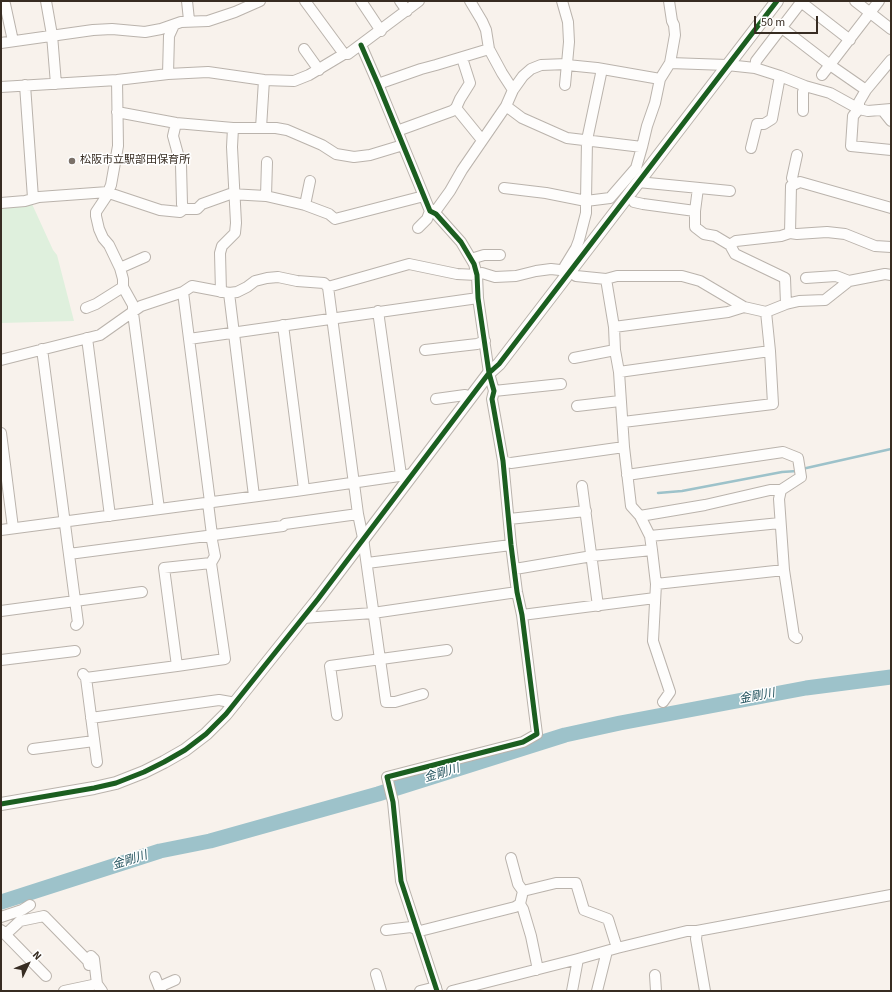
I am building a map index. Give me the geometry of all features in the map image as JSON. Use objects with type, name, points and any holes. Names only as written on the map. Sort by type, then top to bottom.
[{"type":"street","points":[[2,1],[13,41]]},
{"type":"street","points":[[46,1],[52,35],[56,84]]},
{"type":"street","points":[[187,1],[189,20]]},
{"type":"street","points":[[1,43],[93,30],[112,29],[145,32],[161,29],[189,20],[208,21],[235,12],[260,1]]},
{"type":"street","points":[[305,1],[344,54]]},
{"type":"street","points":[[361,1],[381,31]]},
{"type":"street","points":[[400,1],[407,11]]},
{"type":"street","points":[[1,87],[116,80],[168,74],[208,72],[264,80],[294,81],[319,70],[344,54],[348,54],[381,31],[419,1]]},
{"type":"street","points":[[470,1],[486,30],[489,49],[513,90]]},
{"type":"street","points":[[562,1],[568,22],[569,32],[564,85]]},
{"type":"street","points":[[504,188],[546,193],[586,201],[610,198],[636,168],[647,126],[655,103],[660,79],[670,63],[675,35],[669,1]]},
{"type":"street","points":[[1,804],[94,788],[116,783],[144,772],[195,743],[206,734],[236,703],[303,618],[363,538],[407,474],[489,373],[499,364],[777,1]]},
{"type":"street","points":[[755,68],[756,61],[802,1],[850,40]]},
{"type":"street","points":[[855,1],[891,29]]},
{"type":"street","points":[[822,75],[879,1]]},
{"type":"street","points":[[168,74],[169,36],[174,25]]},
{"type":"street","points":[[782,28],[830,65],[866,90]]},
{"type":"street","points":[[161,29],[164,30],[169,36]]},
{"type":"street","points":[[360,45],[378,84],[430,211],[436,214],[461,242],[474,264],[477,275],[478,298],[489,373],[494,391],[492,399],[503,461],[511,545],[517,592],[522,615],[537,734],[523,742],[387,777],[393,802],[401,881],[436,989],[420,991]]},
{"type":"street","points":[[304,49],[319,70]]},
{"type":"street","points":[[378,84],[421,69],[489,49]]},
{"type":"street","points":[[397,131],[452,111],[456,108],[470,83],[462,58]]},
{"type":"street","points":[[891,60],[866,90],[859,102],[859,109],[853,116],[851,146],[891,150]]},
{"type":"street","points":[[670,63],[727,65],[755,68],[805,86],[830,92],[859,109],[868,111],[887,110],[891,120]]},
{"type":"street","points":[[430,211],[437,209],[450,191],[462,170],[506,106],[513,90],[523,76],[531,69],[541,65],[567,64],[660,79]]},
{"type":"street","points":[[602,69],[587,140],[586,213],[576,248],[565,266],[576,276],[606,279],[618,276],[682,276],[700,281],[744,307],[766,312],[786,304],[799,301],[825,300],[849,281],[885,274],[891,275]]},
{"type":"street","points":[[751,148],[757,124],[764,124],[772,119],[780,76]]},
{"type":"street","points":[[116,80],[118,146],[111,185],[106,197],[96,212],[96,216],[103,238],[109,245],[120,268],[123,279],[123,287],[133,305],[132,312],[159,509]]},
{"type":"street","points":[[261,128],[264,80]]},
{"type":"street","points":[[25,85],[33,198]]},
{"type":"street","points":[[803,111],[803,92],[805,86]]},
{"type":"street","points":[[506,106],[522,118],[567,138],[642,146]]},
{"type":"street","points":[[456,108],[482,140]]},
{"type":"street","points":[[118,112],[176,123],[233,128],[276,128],[287,130],[322,145],[336,154],[354,157],[370,155],[402,145]]},
{"type":"street","points":[[176,123],[174,136],[181,165],[182,204],[184,209]]},
{"type":"street","points":[[233,128],[232,147],[235,194],[235,233],[222,246],[220,252],[225,292],[234,332],[254,496]]},
{"type":"street","points":[[795,184],[792,178],[797,155]]},
{"type":"street","points":[[266,196],[267,162]]},
{"type":"street","points":[[305,205],[310,181]]},
{"type":"street","points":[[638,182],[730,191]]},
{"type":"street","points":[[790,233],[791,186],[800,182],[891,208]]},
{"type":"street","points":[[698,188],[694,221],[695,227],[704,234],[715,236],[730,244],[735,254],[785,278],[786,304]]},
{"type":"street","points":[[1,203],[25,201],[33,198],[108,192],[160,210],[180,212],[184,209],[197,209],[202,204],[230,194],[235,194],[266,196],[305,205],[329,214],[335,219],[424,196]]},
{"type":"street","points":[[634,202],[695,211]]},
{"type":"street","points":[[418,228],[427,219],[430,211]]},
{"type":"street","points":[[730,244],[736,241],[781,236],[790,233],[833,232],[845,234],[875,246],[891,247]]},
{"type":"street","points":[[471,259],[500,255]]},
{"type":"street","points":[[120,268],[145,257]]},
{"type":"street","points":[[328,287],[409,264],[457,274],[477,275],[482,273],[495,277],[516,276],[551,269],[569,271]]},
{"type":"street","points":[[806,278],[836,276],[849,281]]},
{"type":"street","points":[[1,360],[105,333],[132,312],[147,304],[183,292],[192,286],[225,292],[242,290],[255,281],[278,277],[297,281],[324,283],[328,287],[358,514],[363,538],[386,702],[395,702],[423,694]]},
{"type":"street","points":[[606,279],[614,327],[615,350],[619,372],[624,447],[631,506],[640,516],[650,536],[652,550],[656,584],[653,640],[670,692],[663,702]]},
{"type":"street","points":[[86,308],[96,304],[123,287]]},
{"type":"street","points":[[97,762],[85,676],[225,659],[211,563],[215,556],[183,292]]},
{"type":"street","points":[[189,339],[478,298]]},
{"type":"street","points":[[614,327],[728,312],[744,307]]},
{"type":"street","points":[[378,311],[407,474]]},
{"type":"street","points":[[623,422],[773,404],[766,312]]},
{"type":"street","points":[[283,325],[304,489]]},
{"type":"street","points":[[87,338],[110,516]]},
{"type":"street","points":[[425,350],[477,344],[485,341]]},
{"type":"street","points":[[42,349],[78,623],[76,625]]},
{"type":"street","points":[[574,358],[615,350]]},
{"type":"street","points":[[619,372],[770,351]]},
{"type":"street","points":[[494,391],[561,384]]},
{"type":"street","points":[[436,399],[465,395],[471,397]]},
{"type":"street","points":[[577,406],[620,402]]},
{"type":"street","points":[[1,433],[13,528]]},
{"type":"street","points":[[503,461],[511,463],[624,447]]},
{"type":"street","points":[[627,476],[783,452],[798,458],[802,477],[781,490],[770,490],[705,505],[640,516]]},
{"type":"street","points":[[1,530],[407,474]]},
{"type":"street","points":[[582,486],[598,606]]},
{"type":"street","points":[[781,490],[779,499],[784,570],[794,636],[797,638]]},
{"type":"street","points":[[509,519],[586,511]]},
{"type":"street","points":[[69,554],[283,526],[285,524],[358,514]]},
{"type":"street","points":[[650,536],[780,523]]},
{"type":"street","points":[[366,563],[511,545]]},
{"type":"street","points":[[515,569],[592,556],[652,550]]},
{"type":"street","points":[[177,666],[164,568],[211,563]]},
{"type":"street","points":[[656,584],[784,570]]},
{"type":"street","points":[[1,611],[142,592]]},
{"type":"street","points":[[303,618],[373,613],[517,592]]},
{"type":"street","points":[[522,615],[655,598]]},
{"type":"street","points":[[337,715],[330,666],[379,658],[447,650]]},
{"type":"street","points":[[1,660],[75,651]]},
{"type":"street","points":[[91,718],[219,700],[236,703]]},
{"type":"street","points":[[33,749],[94,741]]},
{"type":"street","points":[[510,858],[518,884],[523,891],[520,904],[532,936],[538,965],[536,970]]},
{"type":"street","points":[[523,891],[556,883],[576,883],[584,910],[608,919],[617,948]]},
{"type":"street","points":[[452,991],[578,960],[617,948],[687,932],[891,894]]},
{"type":"street","points":[[386,930],[411,927],[420,931],[515,907],[520,904]]},
{"type":"street","points":[[1,917],[22,910],[30,905]]},
{"type":"street","points":[[46,976],[3,932],[20,921],[44,916],[88,961],[89,965]]},
{"type":"street","points":[[697,931],[696,940],[705,991]]},
{"type":"street","points":[[64,991],[100,988],[94,959],[69,933]]},
{"type":"street","points":[[597,991],[607,951]]},
{"type":"street","points":[[572,991],[578,960]]},
{"type":"street","points":[[376,974],[381,991]]},
{"type":"street","points":[[655,975],[656,991]]},
{"type":"street","points":[[155,977],[160,989],[174,980]]},
{"type":"green space","points":[[32,204],[53,250],[57,255],[74,321],[1,323],[1,205]]},
{"type":"waterway","points":[[802,469],[891,449]]},
{"type":"waterway","points":[[658,493],[682,491],[782,472],[797,471]]},
{"type":"waterway","name":"金剛川","points":[[1,902],[160,851],[210,841],[378,794],[565,735],[620,723],[806,688],[891,677]]},
{"type":"cycle path","points":[[1,804],[94,788],[116,783],[144,772],[185,750],[206,734],[226,714],[318,599],[489,373],[499,364],[777,1]]},
{"type":"cycle path","points":[[361,45],[430,211],[436,214],[461,242],[474,264],[477,275],[478,298],[489,373],[494,391],[492,399],[503,461],[511,545],[517,592],[522,615],[537,734],[523,742],[387,777],[393,802],[401,881],[437,991]]},
{"type":"place","name":"松阪市立駅部田保育所","points":[[72,161]]}]
